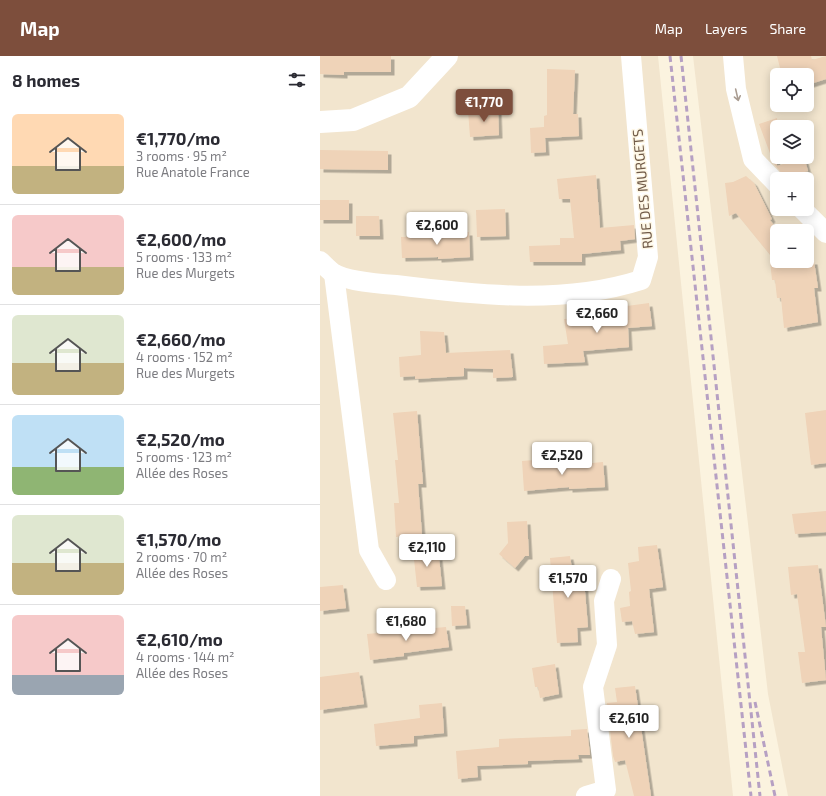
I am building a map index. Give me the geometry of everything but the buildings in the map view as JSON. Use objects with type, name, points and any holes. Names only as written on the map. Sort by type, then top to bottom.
[{"type":"street","points":[[320,122],[353,120],[409,97],[447,56]]},
{"type":"street","name":"RUE DES MURGETS","points":[[327,267],[366,282],[470,294],[544,295],[618,287],[641,280],[648,257],[631,56]]},
{"type":"street","points":[[733,56],[736,89],[753,159],[770,177]]},
{"type":"street","points":[[809,216],[826,234]]},
{"type":"street","points":[[327,267],[368,550],[386,580]]},
{"type":"street","points":[[586,796],[606,790],[593,687],[607,645],[604,601],[611,579]]},
{"type":"shaded area","points":[[320,56],[658,56],[733,796],[320,796]]},
{"type":"shaded area","points":[[693,56],[826,56],[826,796],[788,796],[768,694]]},
{"type":"railway","points":[[670,56],[751,796]]},
{"type":"railway","points":[[681,56],[760,796]]},
{"type":"railway","points":[[755,702],[775,796]]}]
